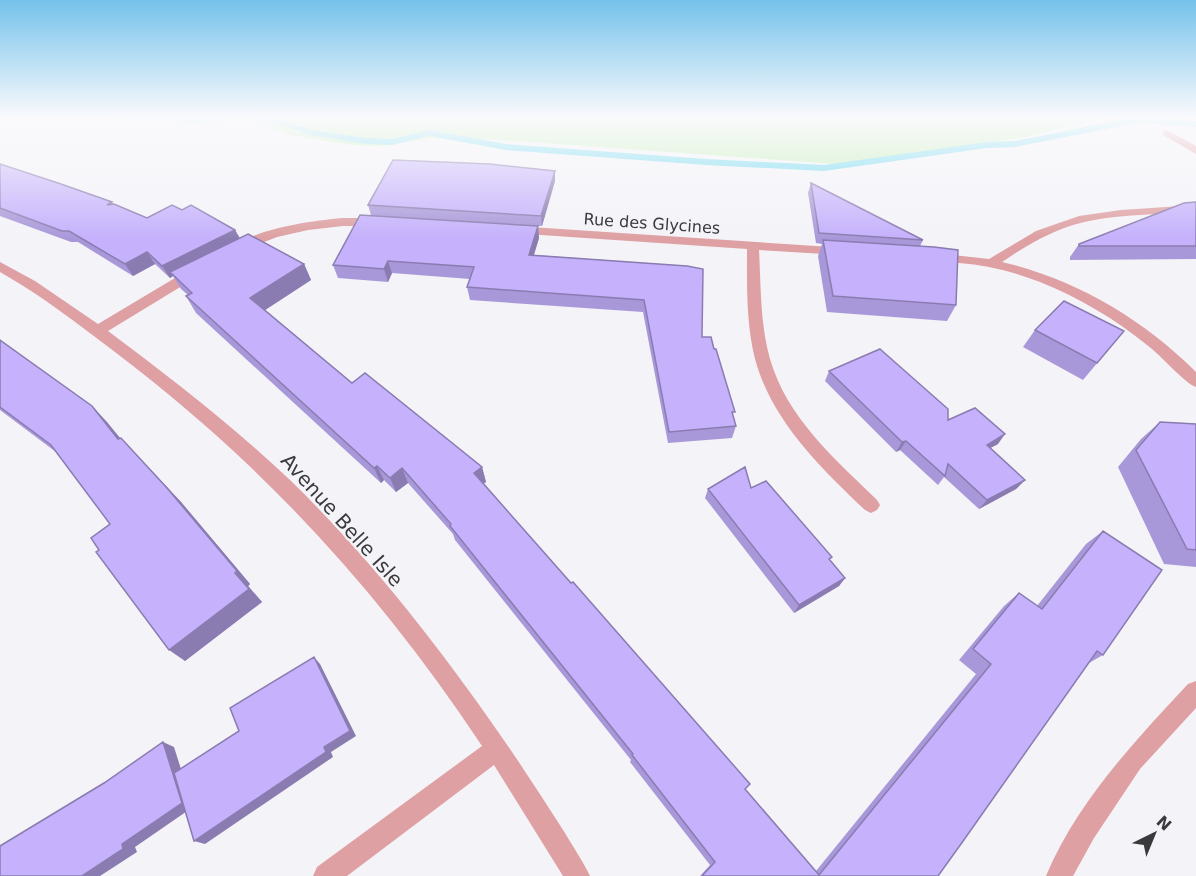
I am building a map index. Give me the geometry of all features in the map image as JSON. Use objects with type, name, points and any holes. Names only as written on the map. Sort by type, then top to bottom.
[{"type":"street","points":[[991,263],[1050,229],[1076,221],[1111,215],[1196,209]]},
{"type":"street","points":[[223,256],[272,235],[304,226],[360,220],[396,223]]},
{"type":"street","name":"Rue des Glycines","points":[[503,230],[855,252]]},
{"type":"street","points":[[753,246],[756,323],[763,360],[774,392],[791,421],[825,460],[871,505]]},
{"type":"street","points":[[924,256],[991,263],[1041,279],[1114,314],[1157,343],[1196,381]]},
{"type":"street","name":"Avenue Belle Isle","points":[[0,266],[97,331],[201,412],[251,454],[305,507],[397,614],[444,674],[497,749],[577,876]]},
{"type":"street","points":[[97,331],[203,267]]},
{"type":"street","points":[[1059,876],[1085,830],[1132,761],[1196,692]]},
{"type":"street","points":[[326,876],[497,749]]},
{"type":"green space","points":[[751,158],[895,158],[850,165]]},
{"type":"building","points":[[393,160],[490,164],[555,171],[541,216],[368,205]]},
{"type":"building","points":[[0,164],[112,202],[107,205],[114,204],[147,218],[172,205],[182,210],[191,205],[235,230],[162,266],[147,252],[125,264],[69,231],[62,231],[0,208]]},
{"type":"building","points":[[811,183],[923,240],[819,233]]},
{"type":"building","points":[[1196,202],[1196,246],[1079,246],[1079,244],[1184,203]]},
{"type":"building","points":[[360,215],[538,226],[529,255],[703,269],[702,337],[711,337],[714,349],[716,349],[735,412],[732,412],[736,426],[669,432],[644,300],[467,287],[474,267],[388,261],[384,269],[333,265]]},
{"type":"building","points":[[248,234],[304,264],[250,298],[352,383],[365,373],[482,467],[474,473],[750,784],[745,789],[819,875],[991,664],[973,649],[1019,593],[1042,609],[1103,531],[1162,570],[1103,655],[1097,651],[938,876],[702,876],[715,862],[633,754],[450,526],[451,524],[402,468],[390,478],[377,466],[374,468],[186,296],[192,293],[170,272]]},
{"type":"building","points":[[823,240],[958,250],[956,305],[833,296]]},
{"type":"building","points":[[1064,301],[1124,331],[1097,363],[1035,330]]},
{"type":"building","points":[[0,340],[92,406],[118,439],[121,438],[167,488],[237,571],[235,573],[249,589],[169,650],[96,552],[99,550],[91,538],[110,524],[51,445],[0,407]]},
{"type":"building","points":[[880,349],[948,409],[948,420],[975,408],[1005,434],[987,445],[1025,480],[987,500],[948,464],[945,476],[906,441],[902,442],[829,371]]},
{"type":"building","points":[[1160,422],[1196,424],[1196,550],[1187,549],[1136,450]]},
{"type":"building","points":[[745,467],[751,488],[766,481],[832,557],[829,559],[845,578],[799,605],[708,489]]},
{"type":"building","points":[[314,657],[350,731],[324,747],[326,752],[194,841],[174,773],[239,731],[230,708]]},
{"type":"building","points":[[163,742],[182,803],[122,844],[123,849],[82,876],[0,876],[0,846],[104,783]]},
{"type":"waterway","points":[[651,158],[824,168],[896,158]]}]
